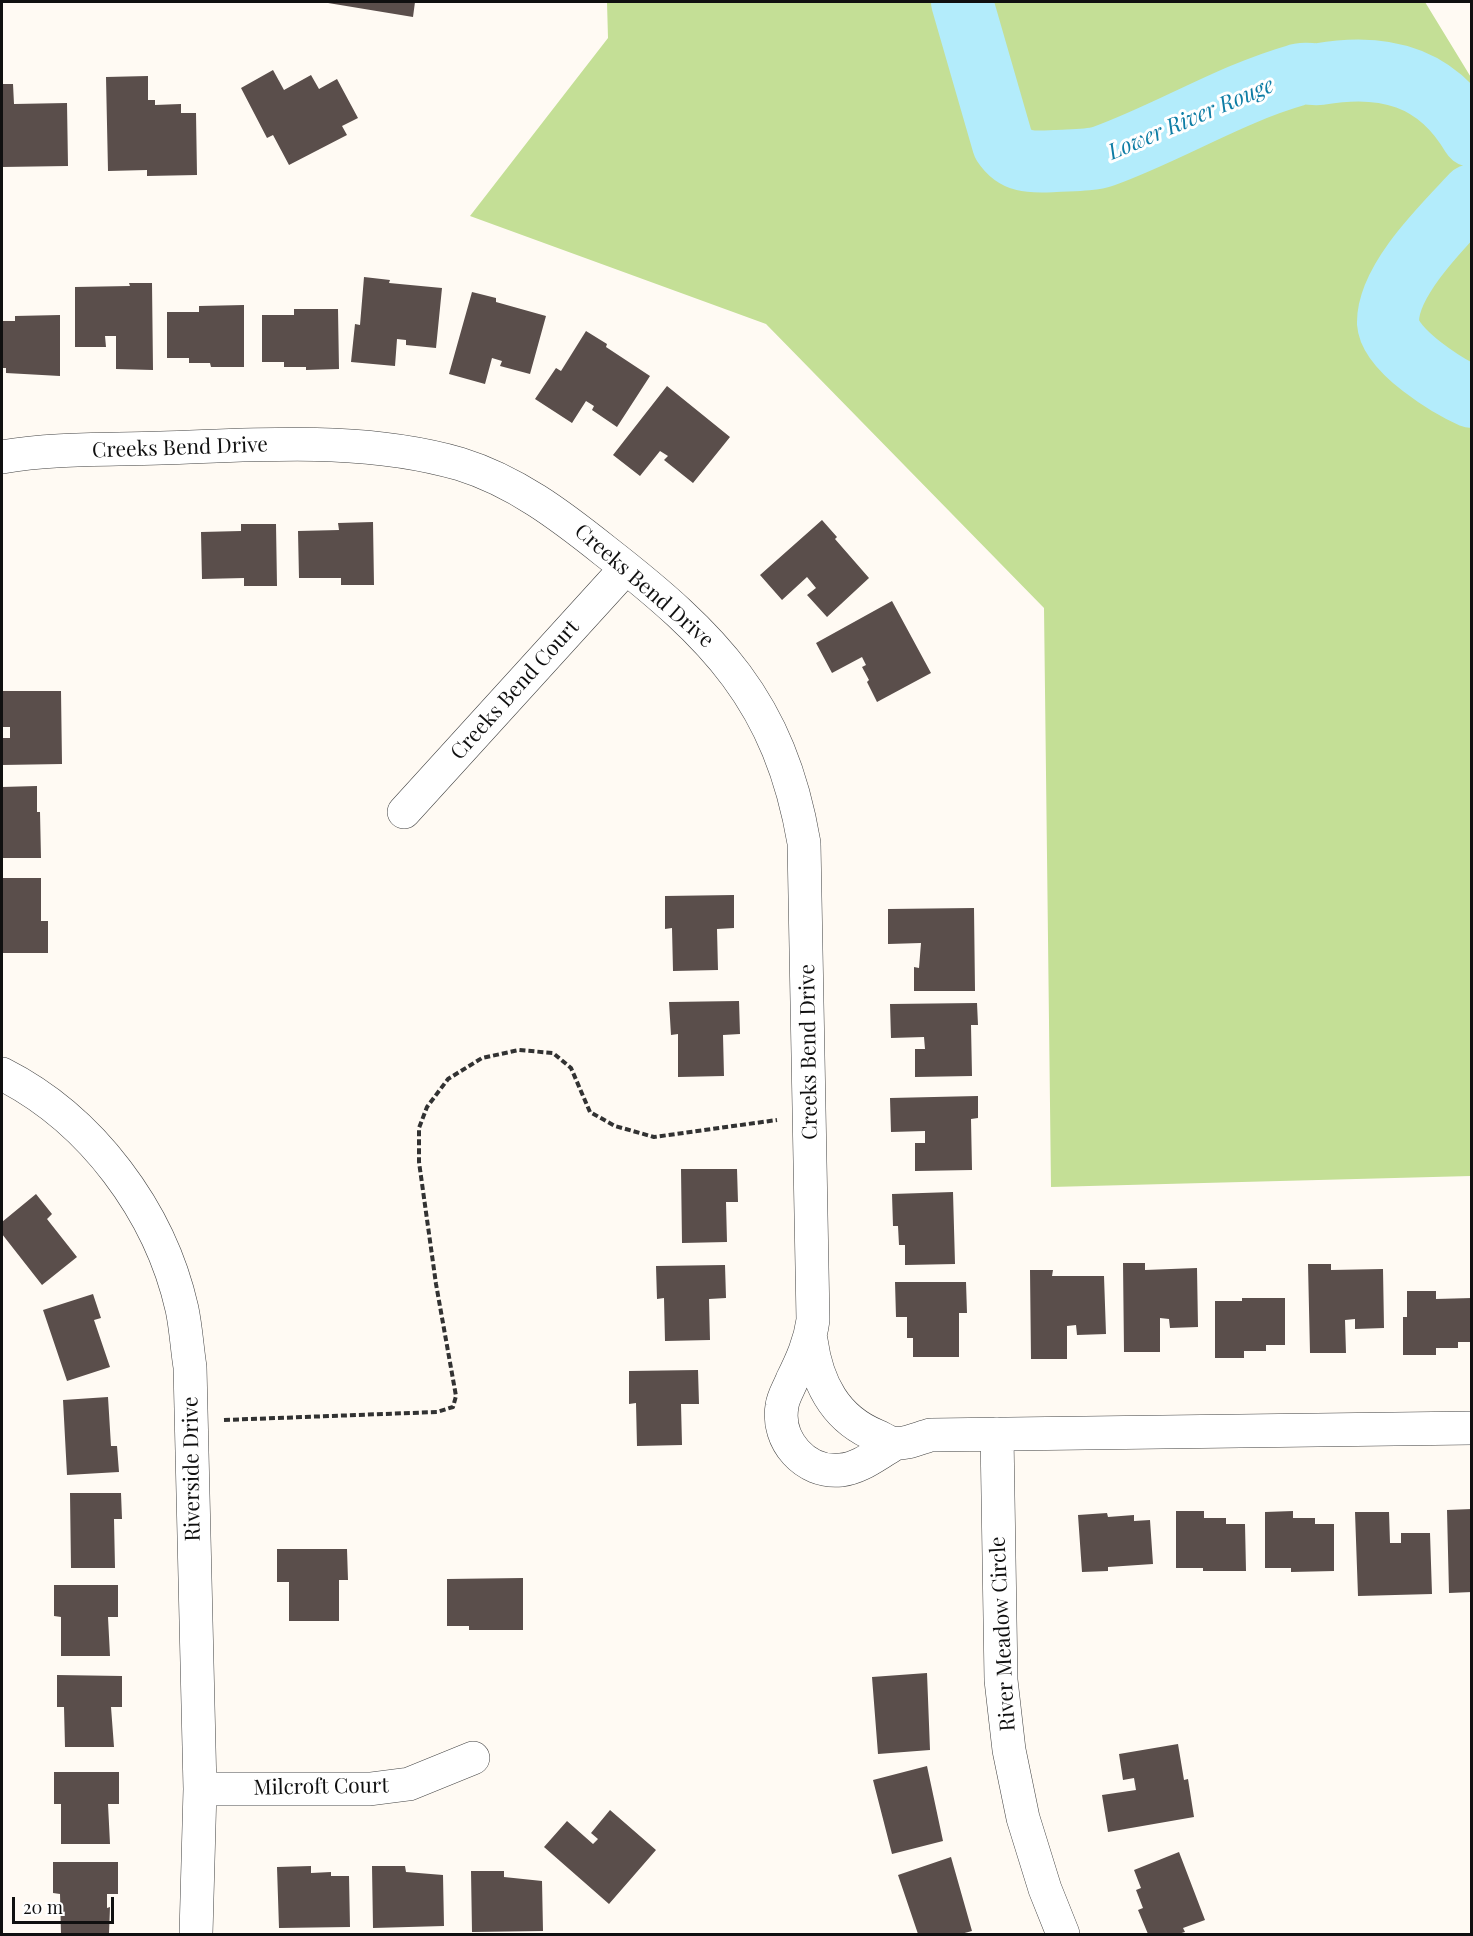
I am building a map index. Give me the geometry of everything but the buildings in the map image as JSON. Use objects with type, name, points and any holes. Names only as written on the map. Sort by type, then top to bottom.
[{"type":"street","name":"Creeks Bend Drive","points":[[2,457],[31,452],[265,446],[367,446],[415,453],[461,465],[509,484],[561,515],[694,625],[719,651],[762,712],[789,773],[798,808],[806,867],[813,1320],[810,1340],[782,1404],[781,1422],[788,1444],[801,1458],[817,1467],[840,1470],[859,1466],[895,1443]]},
{"type":"street","name":"Creeks Bend Court","points":[[404,812],[626,567]]},
{"type":"street","name":"Riverside Drive","points":[[2,1074],[45,1101],[83,1133],[115,1169],[142,1209],[164,1252],[182,1308],[190,1367],[200,1789],[196,1935]]},
{"type":"street","points":[[810,1340],[818,1375],[825,1391],[840,1412],[861,1430],[895,1443],[931,1435],[1472,1428]]},
{"type":"street","name":"River Meadow Circle","points":[[997,1434],[1001,1680],[1009,1750],[1023,1818],[1045,1889],[1063,1935]]},
{"type":"street","name":"Milcroft Court","points":[[200,1789],[370,1789],[409,1784],[473,1758]]},
{"type":"path","points":[[191,1421],[437,1412],[453,1407],[456,1396],[418,1162],[419,1128],[427,1107],[448,1079],[482,1058],[519,1050],[553,1053],[571,1068],[583,1091],[590,1113],[615,1126],[654,1137],[810,1116]]},
{"type":"green space","points":[[607,2],[1425,2],[1472,79],[1471,1176],[1051,1187],[1044,608],[766,324],[470,216],[608,38]]},
{"type":"waterway","name":"Lower River Rouge","points":[[962,2],[1003,144],[1008,151],[1026,160],[1098,158],[1272,83],[1300,74],[1343,71],[1387,73],[1407,78],[1425,87],[1442,99],[1472,136]]},
{"type":"waterway","name":"Lower River Rouge","points":[[1472,195],[1433,237],[1407,272],[1390,306],[1388,323],[1391,334],[1409,356],[1436,377],[1472,397]]}]
